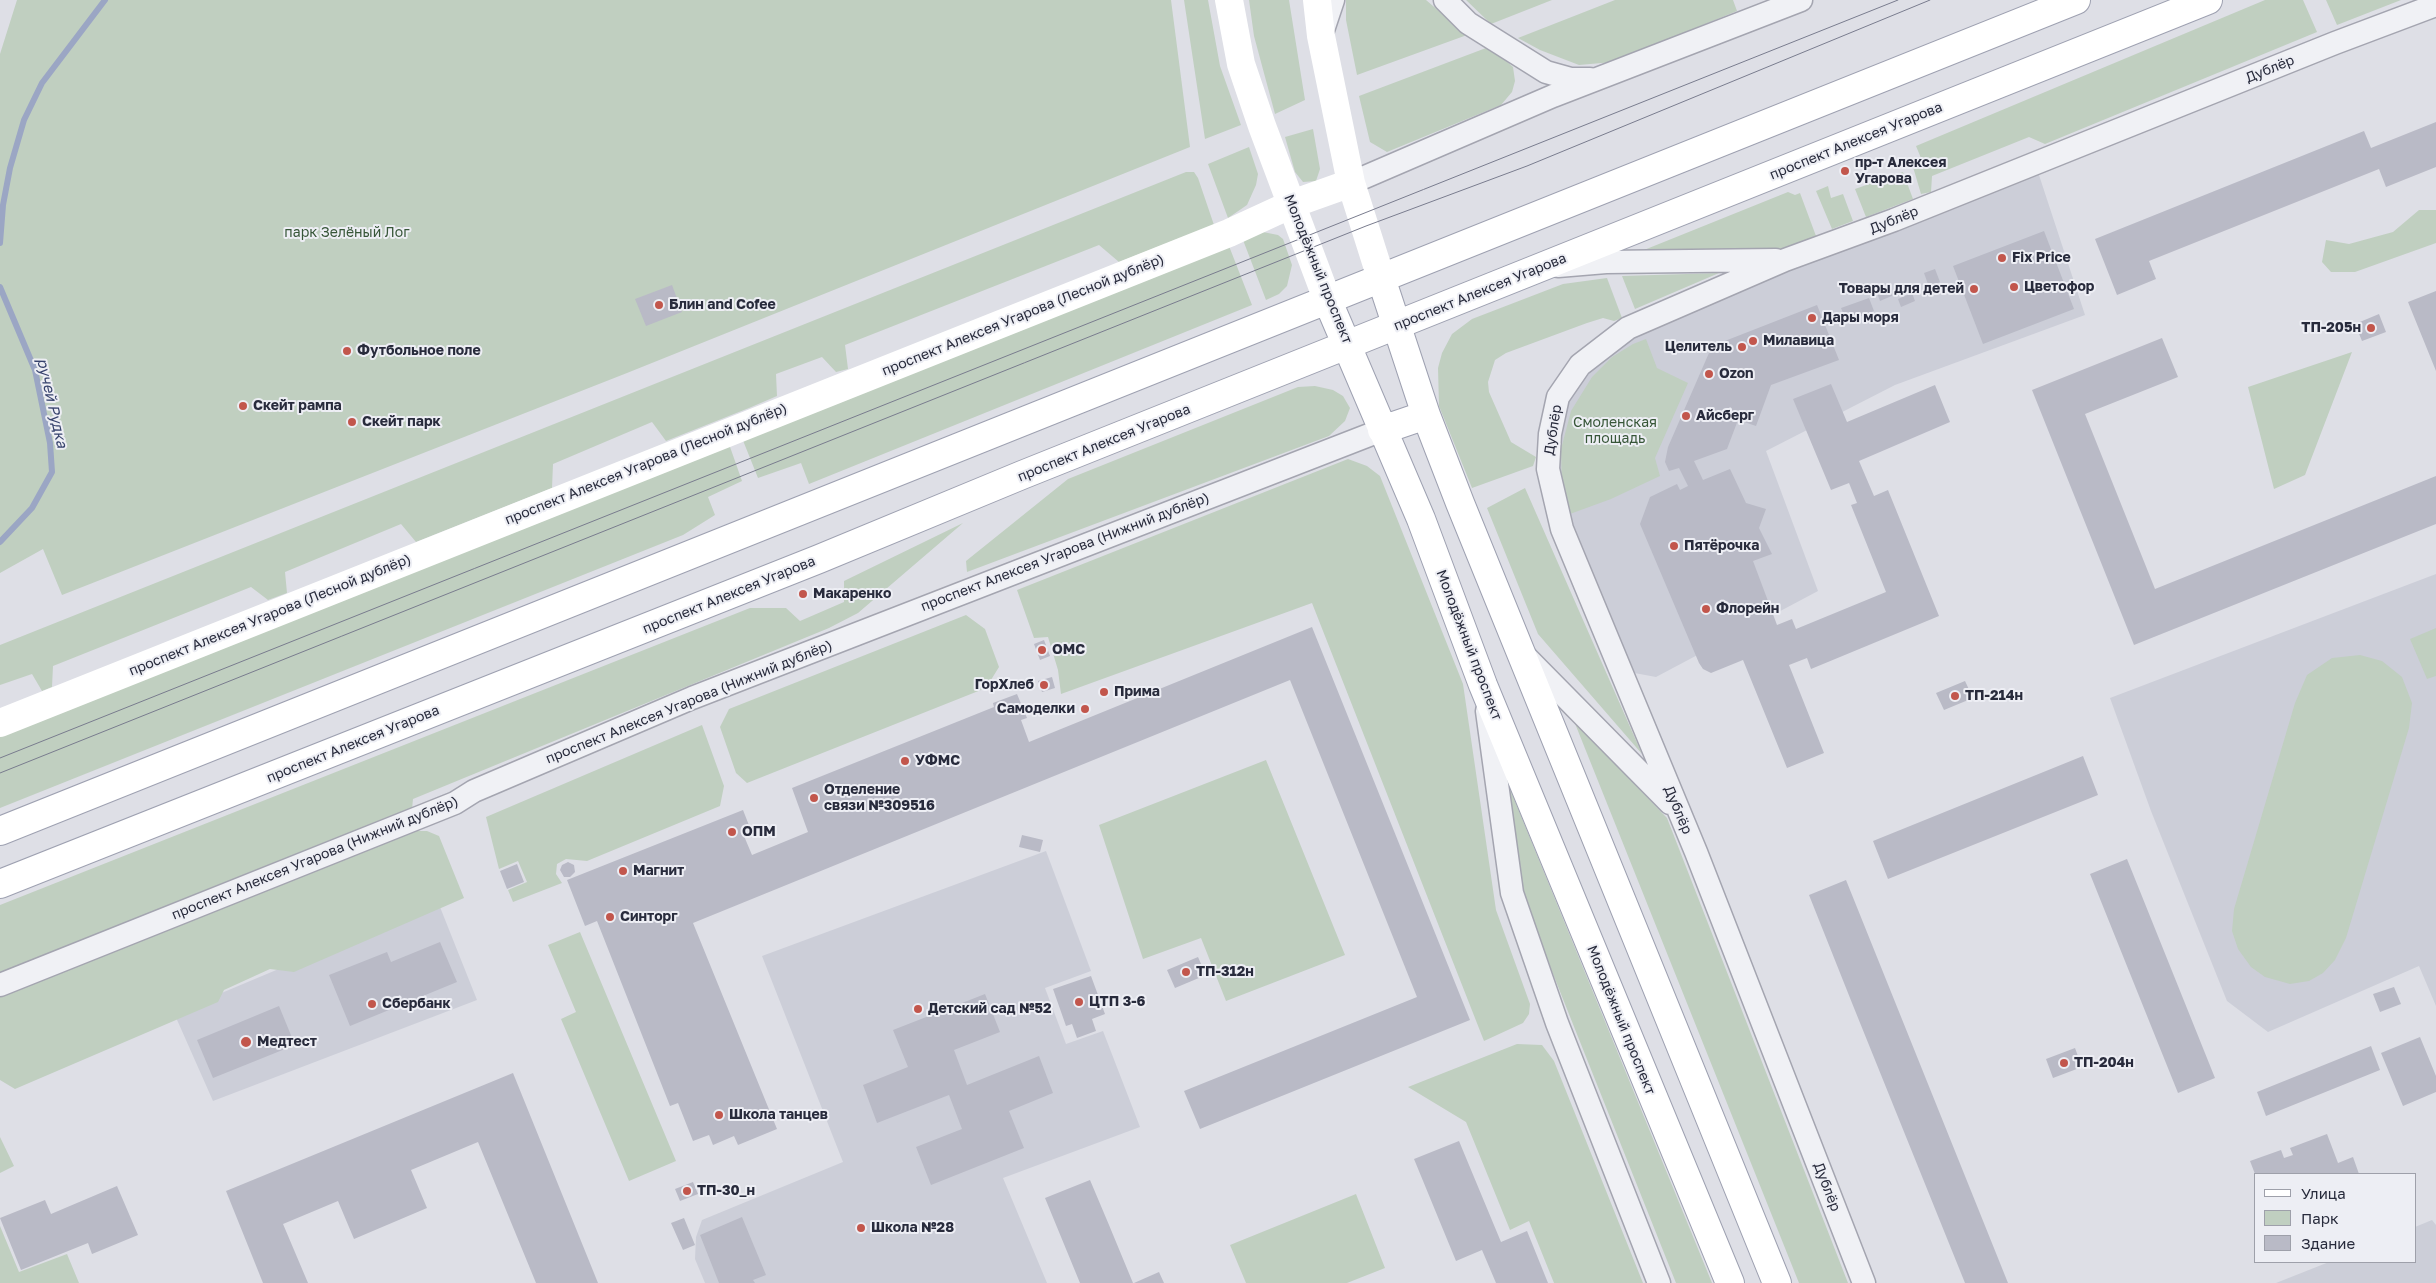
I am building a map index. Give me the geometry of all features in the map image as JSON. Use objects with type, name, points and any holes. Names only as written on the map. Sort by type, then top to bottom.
[{"type":"main road","name":"Молодёжный проспект","points":[[1229,0],[1241,64],[1262,126],[1327,299],[1421,519],[1483,685],[1730,1283]]},
{"type":"main road","points":[[1317,0],[1321,36],[1351,183],[1426,415],[1778,1283]]},
{"type":"main road","points":[[0,831],[2076,0]]},
{"type":"main road","name":"проспект Алексея Угарова","points":[[0,884],[819,559],[1540,267],[2208,0]]},
{"type":"main road","name":"проспект Алексея Угарова (Лесной дублёр)","points":[[0,723],[1228,234],[1292,204],[1351,183]]},
{"type":"main road","points":[[1382,430],[1426,415]]},
{"type":"street","points":[[1321,36],[1333,0]]},
{"type":"street","points":[[1445,0],[1468,23],[1546,72],[1571,79],[1596,80]]},
{"type":"street","points":[[1351,183],[1596,80],[1801,0]]},
{"type":"street","name":"Дублёр","points":[[1864,1283],[1700,861],[1562,529],[1548,469],[1550,434],[1558,397],[1580,365],[1628,328],[1785,260],[1894,220],[2326,46],[2436,5]]},
{"type":"street","points":[[1540,267],[1606,262],[1785,260]]},
{"type":"street","name":"проспект Алексея Угарова (Нижний дублёр)","points":[[0,985],[455,803],[474,791],[692,698],[1382,430]]},
{"type":"street","points":[[1522,652],[1678,811]]},
{"type":"street","points":[[1483,685],[1512,893],[1558,1023],[1659,1283]]},
{"type":"shaded area","points":[[2038,172],[2085,315],[1895,385],[1766,451],[1818,591],[1656,677],[1629,672],[1562,513],[1554,458],[1566,404],[1605,353],[1701,306]]},
{"type":"shaded area","points":[[2436,574],[2436,1006],[2419,966],[2268,1032],[2227,1001],[2151,811],[2110,698]]},
{"type":"shaded area","name":"Детский сад №52","points":[[1046,851],[1091,971],[1045,988],[1066,1044],[1103,1031],[1140,1127],[1003,1178],[1047,1283],[705,1283],[695,1259],[696,1237],[702,1220],[843,1162],[762,956]]},
{"type":"shaded area","points":[[438,902],[477,1000],[213,1101],[174,1013]]},
{"type":"shaded area","points":[[2432,1220],[2436,1225],[2436,1283],[2276,1283],[2326,1263],[2416,1263],[2416,1227]]},
{"type":"green space","name":"парк Зелёный Лог","points":[[17,0],[1171,0],[1190,147],[627,373],[62,595],[43,549],[0,573],[0,54]]},
{"type":"green space","points":[[1184,0],[1208,0],[1220,66],[1241,125],[1205,139]]},
{"type":"green space","points":[[1249,0],[1289,0],[1305,100],[1275,114],[1254,36]]},
{"type":"green space","points":[[1346,0],[1426,0],[1467,35],[1357,75],[1346,20]]},
{"type":"green space","points":[[1466,0],[1552,0],[1491,24]]},
{"type":"green space","points":[[1615,0],[1733,0],[1737,11],[1613,62],[1579,65],[1540,50],[1518,38]]},
{"type":"green space","points":[[2265,0],[2303,0],[2317,32],[2045,144],[2029,137],[1932,176],[1931,192],[1921,194],[1913,167],[1923,163],[1916,146]]},
{"type":"green space","points":[[2326,0],[2401,0],[2337,25]]},
{"type":"green space","points":[[1486,48],[1503,58],[1513,67],[1515,81],[1512,92],[1501,105],[1387,152],[1370,142],[1359,96]]},
{"type":"green space","points":[[1313,129],[1320,169],[1316,181],[1303,182],[1295,172],[1285,137]]},
{"type":"green space","points":[[1249,147],[1258,174],[1256,185],[1247,205],[1228,218],[1208,164]]},
{"type":"green space","points":[[1186,172],[1194,172],[1198,178],[1214,225],[1119,262],[1099,245],[845,345],[848,369],[836,372],[822,357],[776,374],[777,396],[749,408],[666,441],[652,422],[553,464],[552,488],[416,542],[401,524],[285,572],[287,593],[268,600],[251,587],[53,666],[52,687],[42,691],[32,674],[0,685],[0,645]]},
{"type":"green space","points":[[1903,172],[1913,199],[1866,217],[1855,189]]},
{"type":"green space","points":[[1828,186],[1831,198],[1843,194],[1853,221],[1832,229],[1816,191]]},
{"type":"green space","points":[[1788,192],[1795,195],[1800,193],[1816,236],[1782,249],[1644,250]]},
{"type":"green space","points":[[2419,210],[2436,210],[2436,243],[2355,272],[2331,272],[2322,262],[2326,240],[2349,244],[2393,232]]},
{"type":"green space","points":[[1263,232],[1278,235],[1283,239],[1292,265],[1287,286],[1279,294],[1266,300],[1243,240]]},
{"type":"green space","points":[[1229,246],[1252,305],[809,484],[801,463],[758,478],[742,438]]},
{"type":"green space","points":[[1719,273],[1635,309],[1622,276]]},
{"type":"green space","points":[[1607,278],[1622,318],[1614,321],[1603,318],[1587,323],[1506,353],[1495,360],[1488,382],[1489,392],[1511,442],[1536,457],[1533,466],[1472,488],[1439,406],[1438,368],[1442,353],[1452,334],[1472,319],[1563,284]]},
{"type":"green space","name":"Смоленская площадь","points":[[1646,339],[1657,368],[1688,383],[1655,458],[1660,476],[1611,499],[1570,514],[1562,496],[1561,449],[1571,411],[1592,377],[1612,357],[1633,344]]},
{"type":"green space","points":[[2352,352],[2305,475],[2274,489],[2248,387]]},
{"type":"green space","points":[[1315,386],[1333,390],[1343,396],[1350,408],[1345,421],[1329,436],[967,572],[966,561],[1068,479],[1298,387]]},
{"type":"green space","points":[[729,444],[742,481],[708,497],[715,515],[683,535],[0,808],[0,737]]},
{"type":"green space","points":[[1348,459],[1367,466],[1380,476],[1463,684],[1496,910],[1530,1004],[1529,1014],[1523,1023],[1484,1041],[1312,603],[1061,694],[1058,670],[1048,637],[1034,638],[1017,590]]},
{"type":"green space","points":[[1525,488],[1642,754],[1538,634],[1487,508]]},
{"type":"green space","points":[[963,523],[858,613],[829,628],[413,799],[412,809],[0,974],[0,905],[750,608],[786,608],[800,621],[844,602],[844,581]]},
{"type":"green space","points":[[966,615],[985,629],[999,667],[986,688],[747,783],[736,773],[720,727],[729,709]]},
{"type":"green space","points":[[2436,628],[2436,676],[2427,679],[2410,639]]},
{"type":"green space","points":[[2360,655],[2382,661],[2402,677],[2412,703],[2409,728],[2346,938],[2335,960],[2323,973],[2309,981],[2290,984],[2265,977],[2251,967],[2238,949],[2232,931],[2234,909],[2295,703],[2307,675],[2332,658]]},
{"type":"green space","points":[[1574,721],[1667,818],[1848,1283],[1799,1283]]},
{"type":"green space","points":[[702,725],[724,786],[720,806],[587,861],[566,859],[557,864],[556,874],[562,883],[513,902],[508,890],[527,882],[518,861],[499,869],[486,817]]},
{"type":"green space","points":[[1266,760],[1345,955],[1226,1001],[1201,938],[1143,959],[1099,825]]},
{"type":"green space","points":[[1501,767],[1712,1283],[1676,1283],[1520,891]]},
{"type":"green space","points":[[410,831],[427,831],[439,836],[464,898],[294,972],[270,969],[224,990],[218,1002],[15,1089],[0,1080],[0,996]]},
{"type":"green space","points":[[580,932],[676,1161],[629,1181],[561,1019],[576,1012],[548,945]]},
{"type":"green space","points":[[1517,1044],[1542,1045],[1554,1061],[1643,1283],[1554,1283],[1529,1221],[1510,1230],[1466,1122],[1408,1087]]},
{"type":"green space","points":[[0,1137],[14,1166],[0,1173]]},
{"type":"green space","points":[[1356,1194],[1385,1268],[1347,1283],[1246,1283],[1230,1245]]},
{"type":"green space","points":[[0,1226],[19,1272],[67,1254],[79,1283],[0,1283]]},
{"type":"building","points":[[2436,122],[2436,167],[2386,187],[2379,169],[2149,261],[2156,279],[2117,295],[2095,239],[2364,131],[2371,148]]},
{"type":"building","name":"Цветофор","points":[[2044,231],[2074,309],[1983,344],[1953,266]]},
{"type":"building","points":[[1935,269],[1940,282],[1929,287],[1924,273]]},
{"type":"building","name":"Блин and Cofee","points":[[672,285],[682,312],[646,326],[635,299]]},
{"type":"building","points":[[1891,287],[1894,295],[1880,301],[1877,293]]},
{"type":"building","points":[[2436,291],[2436,371],[2408,302]]},
{"type":"building","points":[[1912,293],[1915,301],[1901,307],[1898,299]]},
{"type":"building","points":[[1869,298],[1874,311],[1847,322],[1841,308]]},
{"type":"building","points":[[1817,305],[1839,360],[1771,385],[1756,426],[1738,420],[1727,449],[1694,461],[1703,480],[1730,469],[1746,503],[1766,509],[1759,528],[1772,554],[1753,561],[1777,625],[1792,619],[1796,629],[1886,592],[1851,505],[1857,503],[1849,483],[1831,490],[1793,399],[1831,384],[1847,422],[1935,385],[1950,422],[1859,461],[1874,496],[1888,490],[1939,616],[1811,669],[1807,658],[1789,665],[1824,753],[1787,768],[1743,660],[1711,673],[1703,669],[1699,663],[1640,524],[1650,497],[1677,484],[1680,490],[1688,486],[1679,468],[1669,471],[1665,462],[1668,447],[1712,346]]},
{"type":"building","name":"ТП-205н","points":[[2379,314],[2386,332],[2362,341],[2355,324]]},
{"type":"building","points":[[2162,338],[2178,377],[2085,414],[2155,589],[2436,476],[2436,524],[2134,645],[2032,390]]},
{"type":"building","points":[[1312,627],[1470,1020],[1200,1129],[1184,1091],[1417,997],[1290,680],[693,923],[777,1129],[738,1145],[734,1136],[713,1145],[709,1135],[693,1141],[678,1103],[670,1106],[597,921],[585,926],[567,880],[743,810],[752,833],[744,836],[752,855],[808,832],[792,788],[994,707],[993,703],[1017,694],[1027,718],[1021,720],[1029,742]]},
{"type":"building","name":"ОМС","points":[[1044,640],[1050,656],[1040,660],[1034,644]]},
{"type":"building","points":[[1052,677],[1055,688],[1042,692],[1038,681]]},
{"type":"building","name":"ТП-214н","points":[[1965,681],[1973,698],[1944,710],[1936,693]]},
{"type":"building","points":[[2083,756],[2098,795],[1888,879],[1873,841]]},
{"type":"building","points":[[1022,835],[1043,840],[1040,852],[1019,847]]},
{"type":"building","points":[[2127,859],[2215,1078],[2178,1093],[2090,874]]},
{"type":"building","points":[[568,862],[574,865],[575,872],[570,877],[564,877],[560,870],[562,865]]},
{"type":"building","points":[[517,864],[524,882],[507,889],[500,871]]},
{"type":"building","points":[[1846,880],[2008,1283],[1965,1283],[1852,1003],[1809,895]]},
{"type":"building","name":"Сбербанк","points":[[440,942],[457,982],[350,1026],[329,975],[387,952],[391,962]]},
{"type":"building","name":"ТП-312н","points":[[1198,957],[1206,975],[1175,988],[1167,970]]},
{"type":"building","name":"ЦТП 3-6","points":[[1091,976],[1105,1014],[1092,1019],[1096,1031],[1077,1038],[1072,1024],[1066,1026],[1053,989]]},
{"type":"building","points":[[2394,987],[2401,1004],[2380,1012],[2373,994]]},
{"type":"building","points":[[985,994],[1000,1032],[954,1050],[967,1085],[1039,1056],[1053,1093],[1009,1111],[1024,1148],[931,1185],[916,1147],[962,1129],[949,1095],[877,1123],[863,1085],[908,1067],[893,1030]]},
{"type":"building","name":"Медтест","points":[[279,1006],[295,1045],[213,1078],[197,1040]]},
{"type":"building","points":[[2420,1037],[2436,1076],[2436,1092],[2403,1106],[2381,1053]]},
{"type":"building","points":[[2371,1046],[2380,1070],[2266,1116],[2257,1092]]},
{"type":"building","name":"ТП-204н","points":[[2075,1048],[2082,1067],[2053,1078],[2046,1059]]},
{"type":"building","points":[[513,1073],[598,1283],[536,1283],[478,1142],[411,1170],[427,1208],[354,1239],[338,1201],[283,1224],[308,1283],[263,1283],[226,1191]]},
{"type":"building","points":[[2327,1134],[2338,1163],[2353,1157],[2359,1173],[2255,1173],[2250,1161],[2281,1150],[2284,1158],[2293,1155],[2290,1148]]},
{"type":"building","points":[[1459,1141],[1501,1242],[1527,1231],[1548,1283],[1496,1283],[1482,1250],[1456,1261],[1414,1159]]},
{"type":"building","points":[[1090,1180],[1133,1283],[1080,1283],[1045,1198]]},
{"type":"building","name":"ТП-30_н","points":[[693,1182],[698,1194],[680,1201],[675,1189]]},
{"type":"building","points":[[117,1186],[138,1235],[92,1254],[88,1243],[21,1270],[0,1218],[45,1200],[51,1214]]},
{"type":"building","points":[[742,1217],[766,1275],[753,1280],[755,1283],[719,1283],[700,1235]]},
{"type":"building","points":[[684,1218],[695,1245],[683,1250],[671,1223]]},
{"type":"building","points":[[1159,1272],[1164,1283],[1134,1283]]},
{"type":"waterway","name":"ручей Рудка","points":[[0,243],[3,205],[10,168],[24,120],[42,83],[105,0]]},
{"type":"waterway","name":"ручей Рудка","points":[[0,287],[35,370],[50,443],[52,472],[32,508],[0,542]]},
{"type":"tram line","points":[[0,758],[1898,0]]},
{"type":"tram line","points":[[0,773],[1366,226],[1527,166],[1930,0]]},
{"type":"place","name":"пр-т Алексея Угарова","points":[[1845,171]]},
{"type":"place","name":"Fix Price","points":[[2002,258]]},
{"type":"place","name":"Цветофор","points":[[2014,287]]},
{"type":"place","name":"Товары для детей","points":[[1974,289]]},
{"type":"place","name":"Блин and Cofee","points":[[659,305]]},
{"type":"place","name":"Дары моря","points":[[1812,318]]},
{"type":"place","name":"ТП-205н","points":[[2371,328]]},
{"type":"place","name":"Милавица","points":[[1753,341]]},
{"type":"place","name":"Целитель","points":[[1742,347]]},
{"type":"place","name":"Футбольное поле","points":[[347,351]]},
{"type":"place","name":"Ozon","points":[[1709,374]]},
{"type":"place","name":"Скейт рампа","points":[[243,406]]},
{"type":"place","name":"Айсберг","points":[[1686,416]]},
{"type":"place","name":"Скейт парк","points":[[352,422]]},
{"type":"place","name":"Пятёрочка","points":[[1674,546]]},
{"type":"place","name":"Макаренко","points":[[803,594]]},
{"type":"place","name":"Флорейн","points":[[1706,609]]},
{"type":"place","name":"ОМС","points":[[1042,650]]},
{"type":"place","name":"ГорХлеб","points":[[1044,685]]},
{"type":"place","name":"Прима","points":[[1104,692]]},
{"type":"place","name":"ТП-214н","points":[[1955,696]]},
{"type":"place","name":"Самоделки","points":[[1085,709]]},
{"type":"place","name":"УФМС","points":[[905,761]]},
{"type":"place","name":"Отделение связи №309516","points":[[814,798]]},
{"type":"place","name":"ОПМ","points":[[732,832]]},
{"type":"place","name":"Магнит","points":[[623,871]]},
{"type":"place","name":"Синторг","points":[[610,917]]},
{"type":"place","name":"ТП-312н","points":[[1186,972]]},
{"type":"place","name":"ЦТП 3-6","points":[[1079,1002]]},
{"type":"place","name":"Сбербанк","points":[[372,1004]]},
{"type":"place","name":"Детский сад №52","points":[[918,1009]]},
{"type":"place","name":"Медтест","points":[[246,1042]]},
{"type":"place","name":"ТП-204н","points":[[2064,1063]]},
{"type":"place","name":"Школа танцев","points":[[719,1115]]},
{"type":"place","name":"ТП-30_н","points":[[687,1191]]},
{"type":"place","name":"Школа №28","points":[[861,1228]]}]
